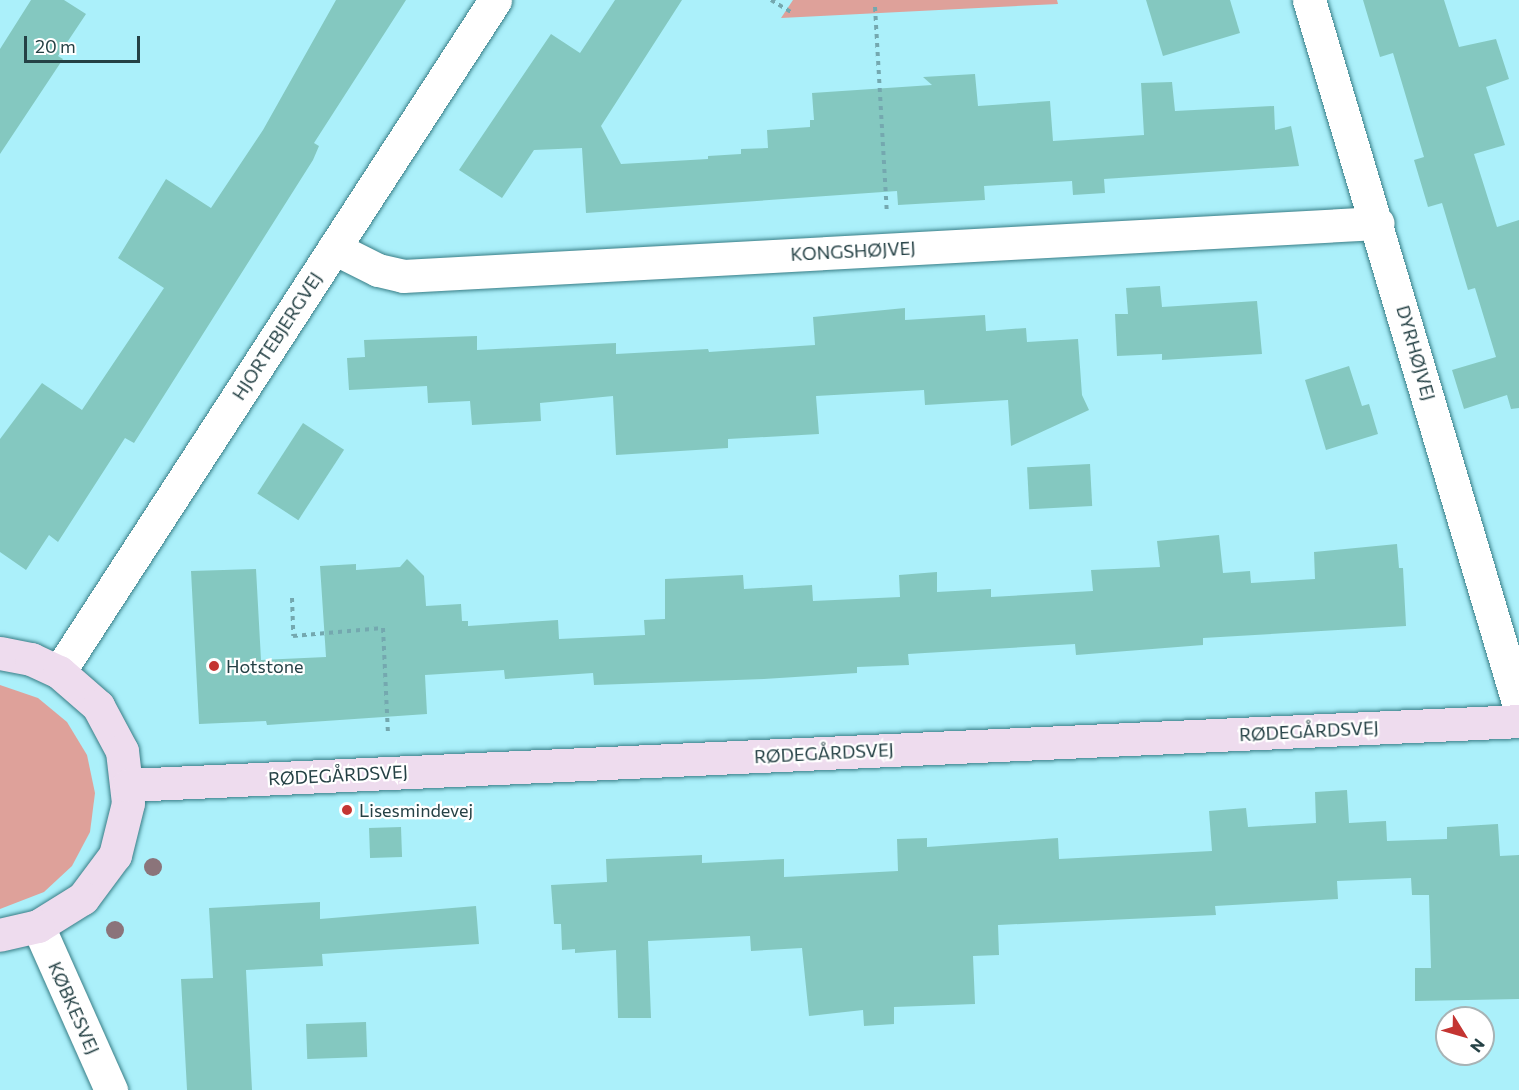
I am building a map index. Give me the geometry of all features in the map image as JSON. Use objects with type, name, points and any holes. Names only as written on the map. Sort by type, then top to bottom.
[{"type":"street","name":"HJORTEBJERGVEJ","points":[[59,672],[495,0]]},
{"type":"street","name":"DYRHØJVEJ","points":[[1309,0],[1519,706]]},
{"type":"street","name":"KONGSHØJVEJ","points":[[334,248],[378,270],[403,276],[1377,223]]},
{"type":"street","points":[[0,653],[31,659],[59,672],[86,693],[108,720],[122,751],[128,785],[126,821],[106,870],[83,898],[38,926],[0,935]]},
{"type":"street","name":"RØDEGÅRDSVEJ","points":[[128,785],[1519,721]]},
{"type":"street","name":"KØBKESVEJ","points":[[38,926],[111,1090]]},
{"type":"path","points":[[771,0],[790,12]]},
{"type":"path","points":[[875,7],[889,249]]},
{"type":"path","points":[[292,598],[293,636],[383,628],[390,773]]},
{"type":"shaded area","points":[[793,0],[1057,0],[1058,4],[781,18]]},
{"type":"shaded area","points":[[0,685],[38,698],[67,722],[87,755],[95,793],[90,832],[72,866],[44,892],[0,909]]},
{"type":"building","points":[[31,0],[64,0],[86,14],[58,56],[63,59],[0,154],[0,49]]},
{"type":"building","points":[[336,0],[406,0],[314,143],[319,146],[313,160],[134,443],[125,438],[58,542],[49,535],[26,570],[0,552],[0,439],[42,383],[82,410],[164,288],[118,258],[166,179],[211,208],[263,130]]},
{"type":"building","points":[[615,0],[682,0],[601,126],[621,164],[708,159],[708,156],[741,154],[741,149],[768,148],[767,130],[810,127],[810,120],[814,120],[812,93],[932,85],[923,77],[975,74],[978,106],[1050,101],[1053,141],[1144,135],[1141,83],[1172,82],[1175,111],[1274,106],[1275,130],[1291,126],[1299,166],[1104,179],[1105,193],[1073,195],[1072,181],[984,186],[985,200],[898,205],[897,191],[586,213],[582,148],[534,150],[502,198],[459,170],[551,34],[580,53]]},
{"type":"building","points":[[1146,0],[1230,0],[1240,33],[1163,56]]},
{"type":"building","points":[[1363,0],[1444,0],[1459,47],[1496,39],[1509,79],[1486,87],[1505,145],[1474,154],[1497,227],[1519,220],[1519,408],[1511,409],[1507,395],[1464,409],[1452,370],[1496,357],[1475,288],[1468,290],[1442,203],[1428,207],[1414,160],[1424,157],[1393,53],[1380,57]]},
{"type":"building","points":[[1160,286],[1162,307],[1257,301],[1262,354],[1162,360],[1162,354],[1117,356],[1115,314],[1128,314],[1126,288]]},
{"type":"building","points":[[905,308],[905,320],[985,315],[986,331],[1026,328],[1027,342],[1078,339],[1082,395],[1089,410],[1011,446],[1008,400],[925,405],[924,390],[816,396],[819,434],[728,439],[728,448],[616,455],[613,396],[540,403],[541,421],[472,425],[470,401],[428,403],[427,386],[349,390],[347,358],[365,357],[364,340],[477,336],[477,350],[616,343],[616,354],[708,349],[709,352],[815,345],[813,317]]},
{"type":"building","points":[[1349,366],[1362,406],[1369,404],[1378,434],[1326,450],[1305,380]]},
{"type":"building","points":[[303,423],[344,450],[298,520],[257,493]]},
{"type":"building","points":[[1090,464],[1092,506],[1029,509],[1027,467]]},
{"type":"building","points":[[1219,535],[1223,573],[1250,571],[1251,583],[1315,579],[1314,552],[1397,544],[1399,568],[1403,568],[1406,626],[1203,638],[1203,645],[1076,655],[1075,644],[908,654],[909,665],[857,667],[857,673],[764,679],[594,685],[593,673],[505,679],[504,670],[425,675],[427,714],[267,725],[266,721],[199,724],[191,571],[256,569],[261,660],[326,657],[320,566],[356,564],[356,570],[400,567],[407,559],[424,576],[426,606],[461,604],[462,621],[468,621],[468,626],[558,620],[559,639],[645,635],[644,620],[665,619],[665,579],[743,575],[744,589],[812,585],[813,601],[900,597],[899,575],[937,572],[937,592],[991,589],[991,597],[1093,591],[1091,570],[1160,567],[1157,541]]},
{"type":"building","points":[[1347,790],[1349,823],[1386,821],[1387,841],[1447,839],[1447,827],[1498,824],[1500,856],[1519,855],[1519,999],[1415,1001],[1415,968],[1431,968],[1429,895],[1412,895],[1411,878],[1337,881],[1338,899],[1215,906],[1216,915],[998,925],[999,955],[973,956],[975,1004],[894,1007],[894,1024],[864,1026],[863,1010],[809,1016],[802,948],[751,951],[750,936],[648,941],[651,1018],[618,1018],[616,950],[575,953],[575,949],[562,950],[561,924],[554,924],[551,885],[607,882],[606,859],[702,855],[702,863],[784,859],[784,877],[898,871],[897,839],[927,838],[927,847],[1058,838],[1059,859],[1212,851],[1209,811],[1246,808],[1248,827],[1316,823],[1315,792]]},
{"type":"building","points":[[401,827],[402,857],[370,858],[369,828]]},
{"type":"building","points":[[320,902],[320,919],[476,906],[479,944],[322,954],[323,966],[246,970],[252,1090],[187,1090],[181,979],[213,978],[209,908]]},
{"type":"building","points":[[366,1022],[367,1057],[307,1059],[306,1024]]},
{"type":"place","name":"Hotstone","points":[[214,666]]},
{"type":"place","name":"Lisesmindevej","points":[[347,810]]}]
